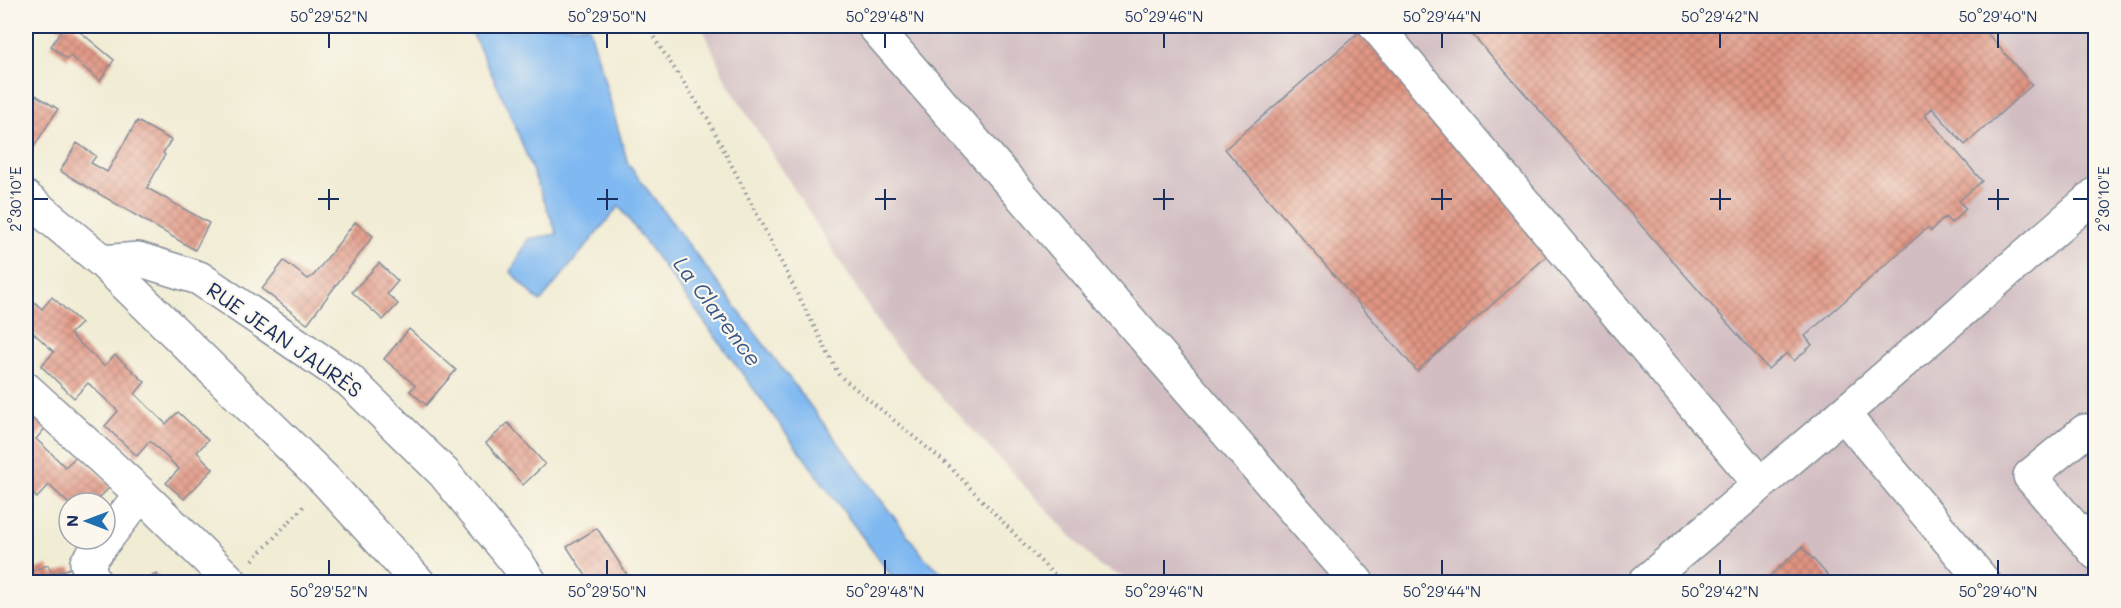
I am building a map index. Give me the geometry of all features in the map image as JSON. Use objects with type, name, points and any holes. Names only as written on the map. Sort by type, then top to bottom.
[{"type":"street","points":[[874,26],[1357,582]]},
{"type":"street","points":[[1376,26],[1760,484]]},
{"type":"street","points":[[1645,582],[2096,194]]},
{"type":"street","points":[[26,198],[103,262],[326,481],[418,582]]},
{"type":"street","name":"RUE JEAN JAURÈS","points":[[103,262],[138,259],[199,279],[349,380],[444,473],[530,582]]},
{"type":"street","points":[[26,388],[141,494],[240,574]]},
{"type":"street","points":[[1843,414],[1984,582]]},
{"type":"street","points":[[2092,432],[2030,476],[2096,553]]},
{"type":"street","points":[[94,582],[87,562],[141,494]]},
{"type":"path","points":[[650,26],[658,44],[708,119],[839,375],[948,465],[1052,572],[1069,582]]},
{"type":"path","points":[[240,574],[310,500]]},
{"type":"shaded area","points":[[702,26],[2095,26],[2095,582],[1133,582],[1098,565],[890,341],[726,81]]},
{"type":"water","name":"La Clarence","points":[[469,26],[589,26],[628,164],[924,557],[953,582],[895,581],[619,206],[540,302],[511,272],[528,239],[557,234],[510,113]]},
{"type":"building","points":[[56,26],[73,26],[114,60],[100,81],[70,56],[67,59],[51,46],[62,30]]},
{"type":"building","points":[[1465,26],[1981,26],[2032,85],[1965,145],[1932,108],[1925,115],[1982,181],[1959,201],[1966,209],[1951,223],[1945,217],[1931,231],[1927,228],[1805,336],[1812,345],[1794,361],[1787,353],[1768,369]]},
{"type":"building","points":[[1365,27],[1556,248],[1417,371],[1225,149]]},
{"type":"building","points":[[26,89],[58,109],[31,151],[26,148]]},
{"type":"building","points":[[137,121],[171,140],[147,188],[209,223],[195,250],[60,171],[77,143],[96,156],[91,163],[107,172]]},
{"type":"building","points":[[355,222],[373,236],[307,324],[262,289],[284,261],[308,279],[314,275]]},
{"type":"building","points":[[379,263],[398,281],[387,294],[398,304],[383,320],[352,292]]},
{"type":"building","points":[[26,294],[42,309],[52,297],[81,323],[70,334],[104,366],[115,355],[145,382],[135,394],[166,424],[178,412],[208,440],[197,452],[213,469],[184,499],[166,483],[179,469],[150,441],[137,456],[105,426],[118,411],[102,396],[88,383],[74,398],[41,366],[54,352],[26,326]]},
{"type":"building","points":[[409,329],[456,370],[426,405],[410,391],[415,385],[384,359]]},
{"type":"building","points":[[26,406],[47,426],[36,439],[65,467],[78,455],[111,486],[106,491],[57,493],[49,485],[37,498],[26,488]]},
{"type":"building","points":[[508,423],[545,464],[523,485],[486,443]]},
{"type":"building","points":[[597,528],[629,578],[621,582],[590,582],[567,547]]},
{"type":"building","points":[[1802,547],[1832,580],[1829,582],[1763,582]]},
{"type":"building","points":[[48,565],[52,574],[71,568],[76,582],[26,582],[26,573]]},
{"type":"building","points":[[157,574],[160,582],[132,582]]}]
